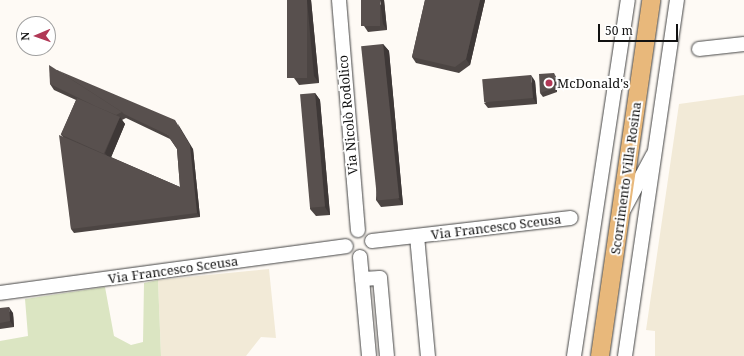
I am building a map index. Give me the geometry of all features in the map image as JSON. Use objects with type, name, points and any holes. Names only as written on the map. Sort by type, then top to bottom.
[{"type":"main road","name":"Scorrimento Villa Rosina","points":[[600,356],[651,0]]},
{"type":"street","name":"Via Nicolò Rodolico","points":[[339,0],[358,230]]},
{"type":"street","points":[[574,356],[628,0]]},
{"type":"street","points":[[625,356],[658,146],[677,0]]},
{"type":"street","points":[[699,49],[744,44]]},
{"type":"street","points":[[621,215],[658,146]]},
{"type":"street","name":"Via Francesco Sceusa","points":[[372,241],[571,218]]},
{"type":"street","points":[[358,230],[365,232],[372,241],[369,254],[360,257],[352,256],[346,246],[347,238],[358,230]]},
{"type":"street","points":[[417,236],[428,356]]},
{"type":"street","name":"Via Francesco Sceusa","points":[[0,293],[346,246]]},
{"type":"street","points":[[360,257],[369,356]]},
{"type":"street","points":[[362,279],[380,278],[387,356]]},
{"type":"shaded area","points":[[744,95],[744,356],[655,356],[655,331],[646,330],[679,104]]},
{"type":"shaded area","points":[[269,269],[276,338],[261,337],[246,356],[161,356],[158,280]]},
{"type":"green space","points":[[158,280],[161,356],[0,356],[0,341],[28,336],[25,299],[105,287],[114,336],[131,345],[143,342],[144,283]]},
{"type":"building","points":[[287,0],[307,0],[307,78],[287,78]]},
{"type":"building","points":[[361,0],[380,0],[380,26],[361,26]]},
{"type":"building","points":[[425,0],[480,0],[466,59],[455,67],[412,57]]},
{"type":"building","points":[[383,44],[399,198],[377,200],[361,46]]},
{"type":"building","points":[[49,65],[122,112],[116,115],[50,84]]},
{"type":"building","points":[[57,70],[175,120],[190,145],[197,213],[71,229],[59,135],[180,187],[177,149],[168,135],[124,114]]},
{"type":"building","points":[[554,73],[555,88],[540,93],[539,74]]},
{"type":"building","points":[[531,75],[533,98],[484,102],[482,79]]},
{"type":"building","points":[[315,93],[325,207],[310,208],[300,94]]},
{"type":"building","points":[[77,98],[120,117],[104,154],[61,135]]},
{"type":"building","points":[[9,307],[10,321],[0,323],[0,308]]},
{"type":"place","name":"McDonald's","points":[[549,83]]}]
